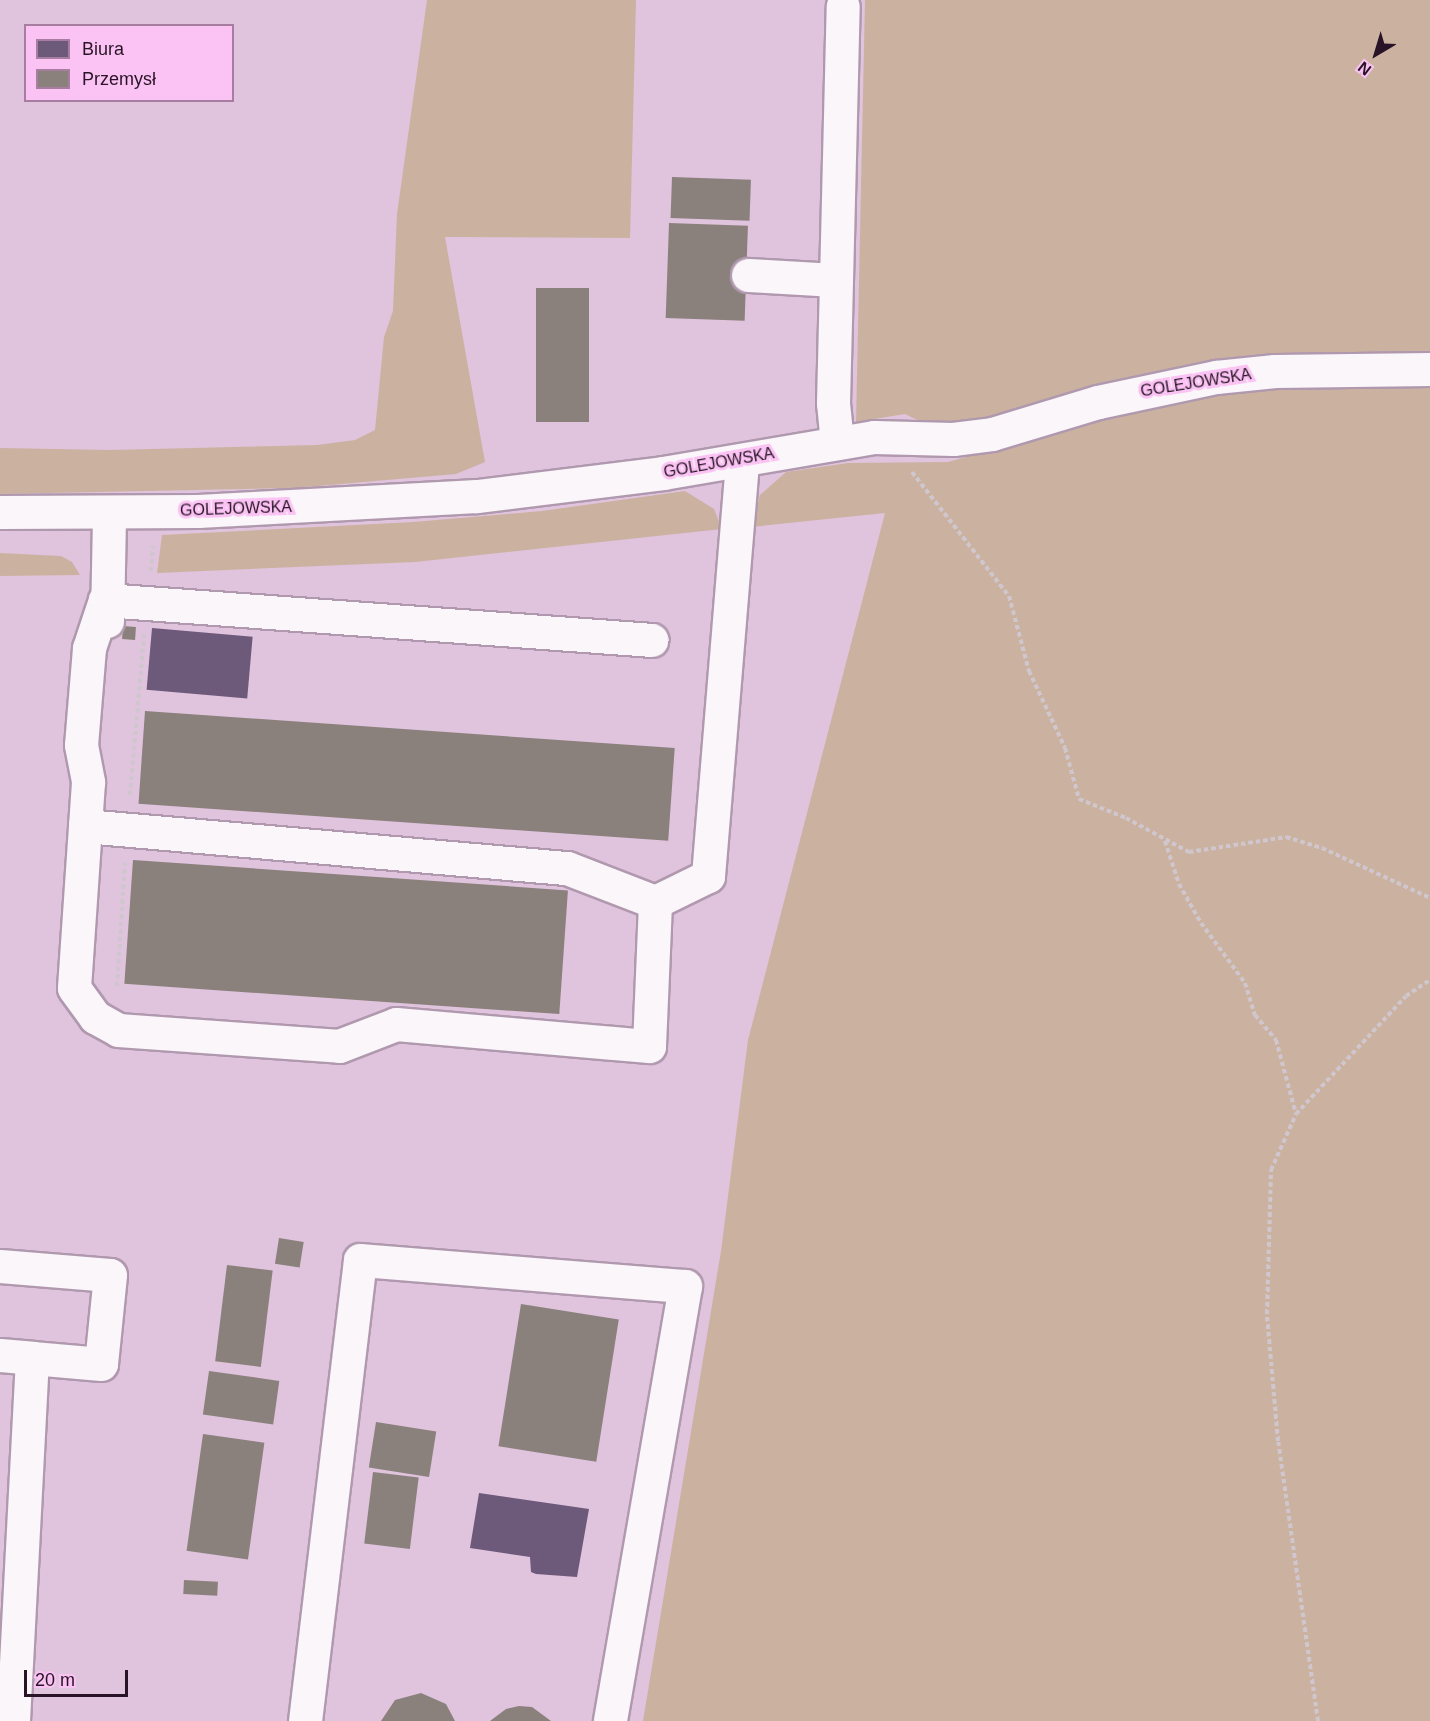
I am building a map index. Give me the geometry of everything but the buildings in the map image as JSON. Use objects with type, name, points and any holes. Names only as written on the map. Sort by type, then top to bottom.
[{"type":"street","points":[[837,443],[833,403],[843,6]]},
{"type":"street","points":[[748,275],[836,280]]},
{"type":"street","name":"GOLEJOWSKA","points":[[0,512],[157,512],[477,496],[606,482],[837,443],[992,434],[1110,399],[1215,377],[1310,369],[1430,369]]},
{"type":"street","points":[[85,826],[567,868],[655,902],[708,876],[742,460]]},
{"type":"street","points":[[109,513],[105,600],[110,649],[103,748],[88,782],[74,988],[96,1017],[118,1029],[339,1046],[396,1024],[649,1046],[655,902]]},
{"type":"street","points":[[105,600],[652,640]]},
{"type":"street","points":[[305,1721],[360,1260],[685,1287],[610,1721]]},
{"type":"street","points":[[0,1266],[111,1275],[101,1364],[0,1355]]},
{"type":"street","points":[[13,1721],[32,1358]]},
{"type":"path","points":[[896,439],[930,499],[1009,596],[1029,670],[1065,748],[1079,799],[1125,818],[1189,852],[1200,853],[1286,837],[1322,848],[1430,898]]},
{"type":"path","points":[[118,1029],[116,981],[127,830],[157,512]]},
{"type":"path","points":[[1165,841],[1179,884],[1201,923],[1245,983],[1255,1015],[1276,1040],[1296,1114]]},
{"type":"path","points":[[1318,1721],[1278,1441],[1267,1314],[1271,1170],[1296,1114],[1406,996],[1430,980]]},
{"type":"shaded area","points":[[427,0],[636,0],[630,238],[445,237],[485,462],[456,474],[295,488],[0,494],[0,448],[110,450],[317,445],[355,440],[375,430],[384,337],[393,311],[397,214]]},
{"type":"shaded area","points":[[865,0],[1430,0],[1430,359],[941,432],[905,414],[856,422]]},
{"type":"shaded area","points":[[1430,380],[1430,1721],[643,1721],[721,1251],[748,1040],[885,513],[751,527],[760,495],[786,472],[848,463],[948,462],[1206,389]]},
{"type":"shaded area","points":[[685,491],[714,509],[722,529],[415,562],[157,573],[162,535],[413,522],[542,511]]},
{"type":"shaded area","points":[[0,553],[61,556],[72,562],[80,575],[0,576]]}]
